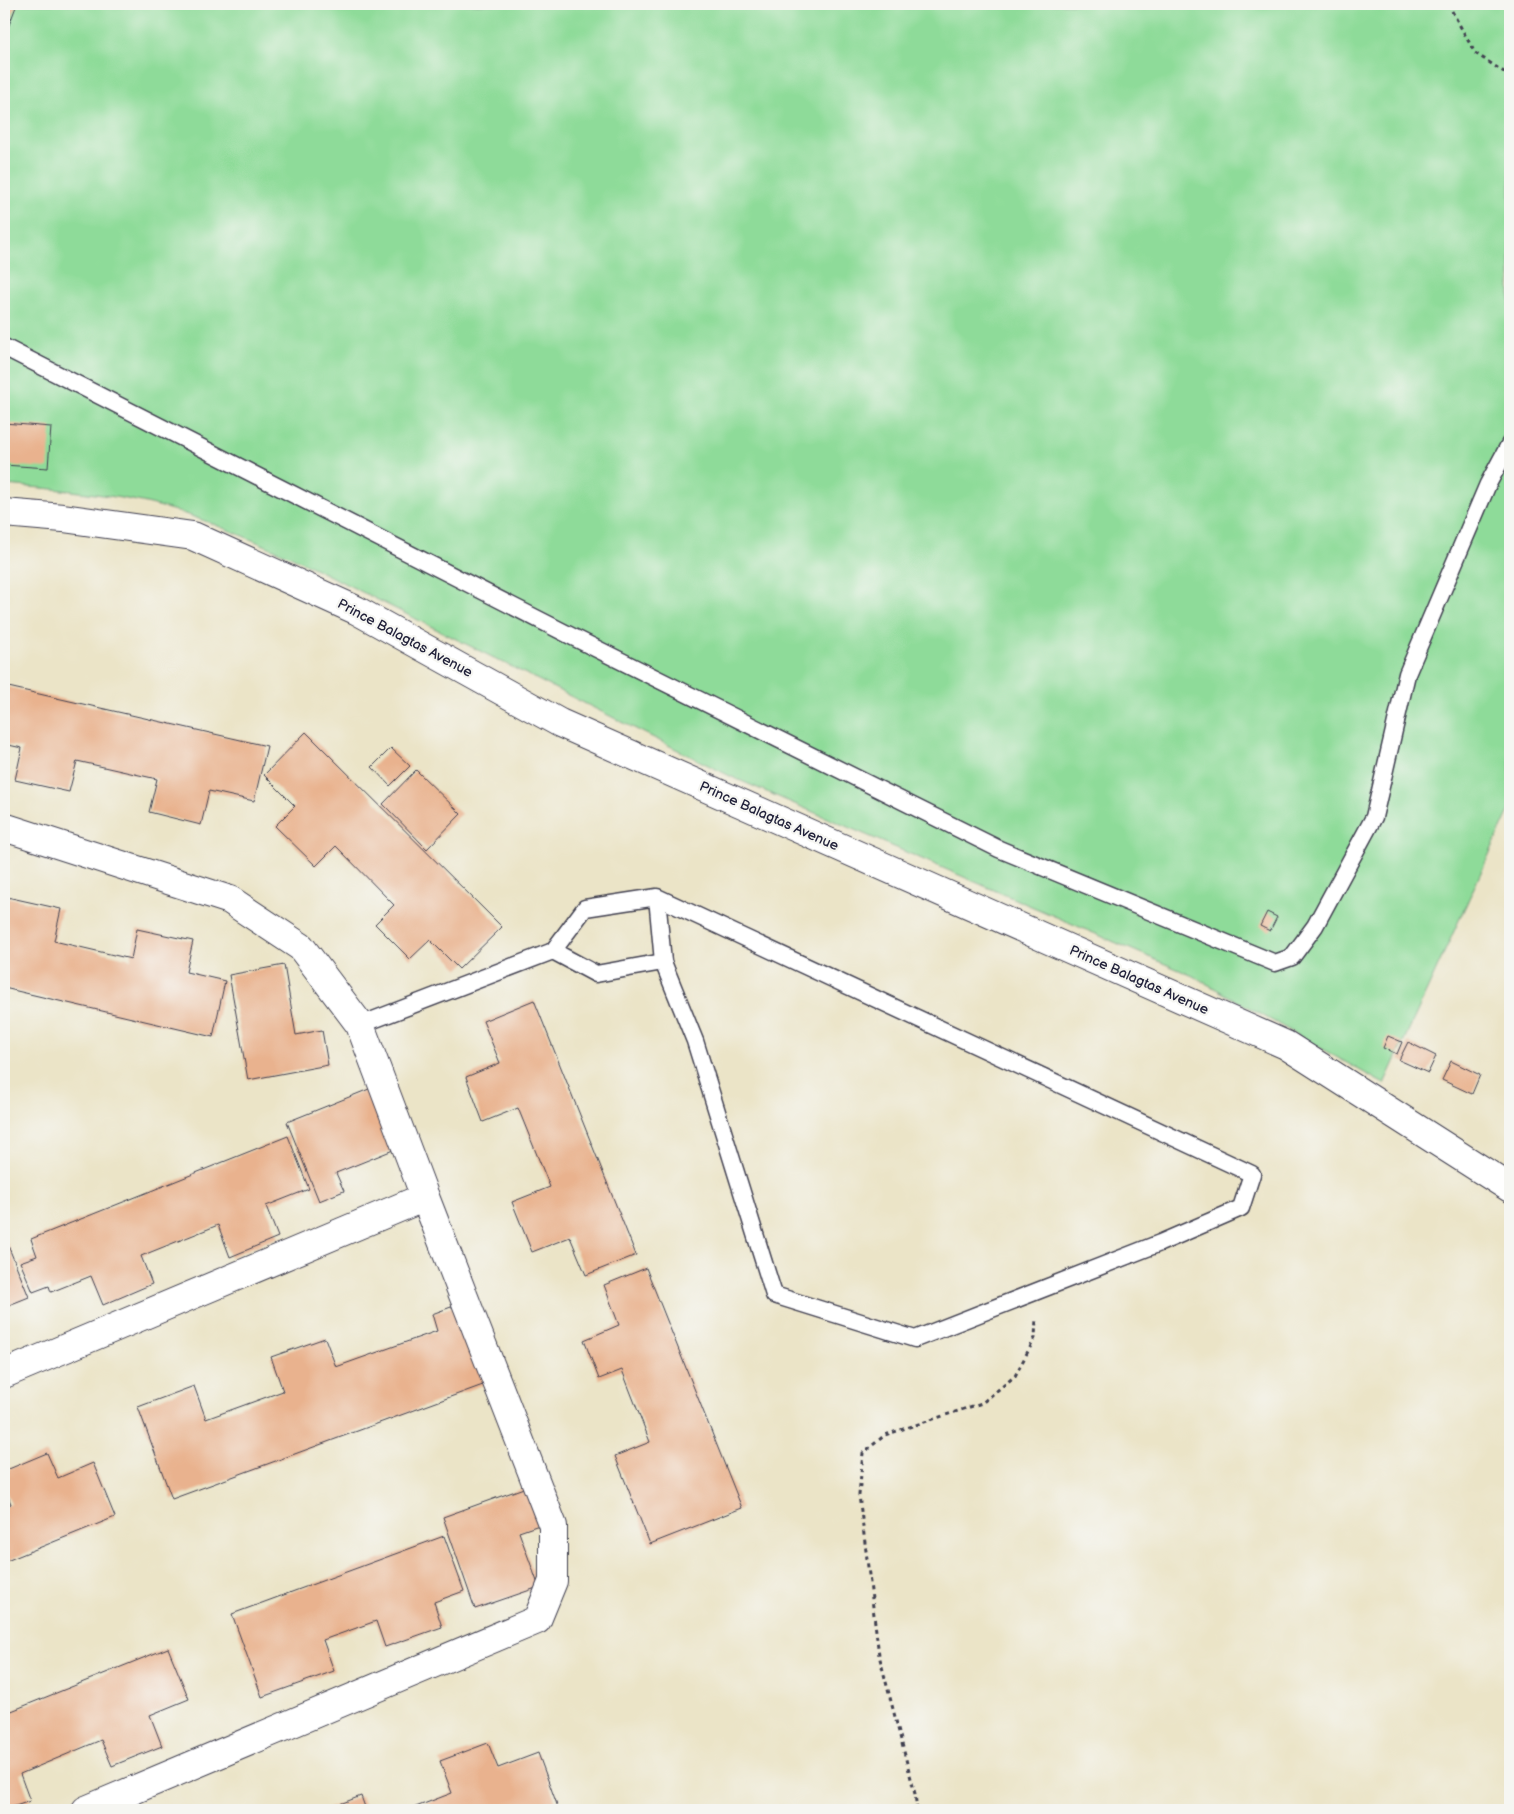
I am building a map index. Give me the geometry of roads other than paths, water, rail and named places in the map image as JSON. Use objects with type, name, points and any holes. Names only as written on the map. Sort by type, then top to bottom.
[{"type":"street","name":"Prince Balagtas Avenue","points":[[4,513],[63,518],[193,536],[356,610],[560,723],[1286,1045],[1510,1188]]},
{"type":"street","points":[[4,827],[230,900],[301,947],[360,1026],[553,1526],[553,1581],[538,1620],[86,1810]]},
{"type":"street","points":[[4,1374],[425,1196]]},
{"type":"lane","points":[[4,347],[582,642],[999,849],[1274,963],[1292,957],[1315,926],[1374,817],[1407,674],[1488,484],[1510,443]]},
{"type":"lane","points":[[360,1026],[553,951],[585,908],[657,897],[1252,1174],[1241,1208],[1036,1292],[915,1339],[774,1295],[695,1041],[663,962],[657,897]]},
{"type":"lane","points":[[553,951],[596,974],[663,962]]}]
